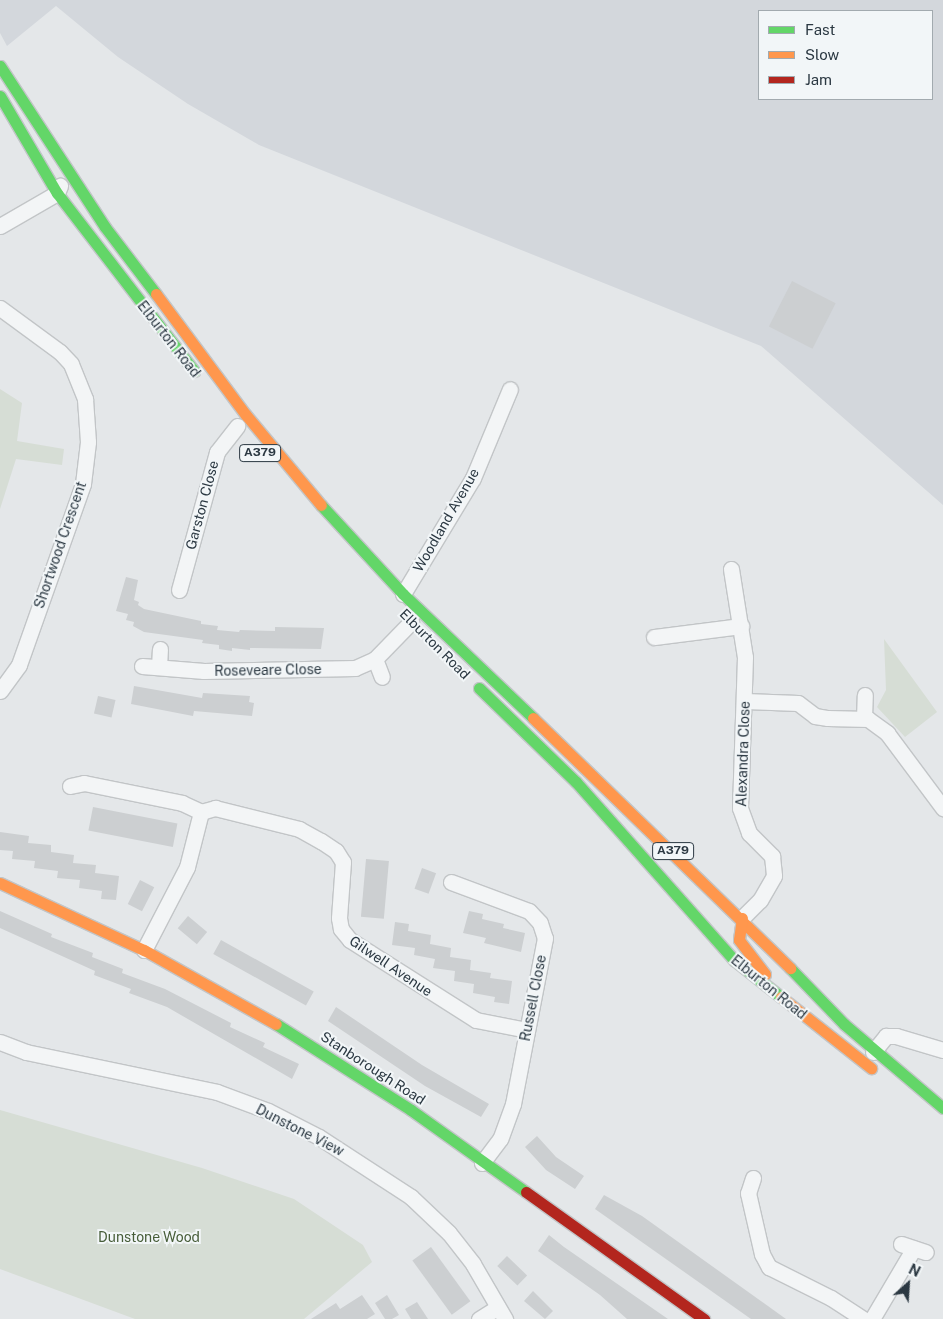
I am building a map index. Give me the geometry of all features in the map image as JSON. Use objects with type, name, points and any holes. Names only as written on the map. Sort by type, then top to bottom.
[{"type":"main road","name":"Elburton Road","points":[[0,66],[105,227],[246,415],[321,505],[403,594],[742,918],[873,1052],[943,1108]]},
{"type":"main road","name":"Elburton Road","points":[[0,96],[57,194],[202,381]]},
{"type":"main road","name":"Elburton Road","points":[[469,678],[576,782],[734,960],[879,1074]]},
{"type":"main road","name":"A379","points":[[687,865],[722,904],[719,918],[706,929]]},
{"type":"main road","name":"Stanborough Road","points":[[0,883],[144,950],[275,1022],[343,1065],[704,1319]]},
{"type":"main road","name":"A379","points":[[742,918],[739,940],[786,1001]]},
{"type":"street","points":[[0,226],[57,194],[62,180],[55,153]]},
{"type":"street","name":"Shortwood Crescent","points":[[0,308],[60,352],[70,364],[85,399],[88,442],[83,484],[67,530],[19,665],[0,691]]},
{"type":"street","name":"Woodland Avenue","points":[[403,594],[473,478],[510,389]]},
{"type":"street","name":"Garston Close","points":[[179,590],[216,452],[237,426]]},
{"type":"street","name":"Alexandra Close","points":[[731,569],[745,657],[740,808],[749,833],[772,856],[774,876],[760,900],[742,918]]},
{"type":"street","name":"Roseveare Close","points":[[142,666],[204,671],[355,668],[375,659],[412,622]]},
{"type":"street","points":[[654,637],[741,626]]},
{"type":"street","points":[[159,667],[160,649]]},
{"type":"street","points":[[375,659],[382,677]]},
{"type":"street","points":[[864,718],[865,695]]},
{"type":"street","points":[[744,701],[792,702],[815,716],[864,718],[887,733],[943,808]]},
{"type":"street","name":"Gilwell Avenue","points":[[70,786],[84,783],[182,804],[201,812],[214,808],[299,829],[328,846],[343,862],[339,918],[340,929],[350,940],[476,1020],[527,1030]]},
{"type":"street","points":[[144,950],[187,867],[201,812]]},
{"type":"street","name":"Russell Close","points":[[451,882],[529,911],[540,923],[545,938],[506,1128],[482,1163]]},
{"type":"street","points":[[873,1052],[886,1036],[896,1036],[943,1050]]},
{"type":"street","name":"Dunstone View","points":[[0,1042],[34,1054],[217,1092],[268,1111],[318,1137],[375,1171],[418,1203],[467,1256],[502,1313]]},
{"type":"street","points":[[753,1178],[748,1193],[762,1254],[769,1267],[831,1298],[863,1319]]},
{"type":"street","points":[[872,1319],[914,1248]]},
{"type":"street","points":[[479,1319],[502,1313]]},
{"type":"shaded area","points":[[0,0],[943,0],[943,505],[761,346],[259,145],[188,104],[118,57],[56,6],[7,46],[0,33]]},
{"type":"green space","points":[[0,389],[22,403],[17,441],[64,449],[62,465],[16,459],[0,509]]},
{"type":"green space","points":[[884,639],[937,712],[905,737],[877,707],[886,690]]},
{"type":"green space","name":"Dunstone Wood","points":[[0,1110],[202,1168],[294,1199],[363,1245],[372,1262],[304,1319],[135,1319],[0,1269]]},
{"type":"building","points":[[792,281],[836,303],[813,349],[769,326]]},
{"type":"building","points":[[126,577],[138,580],[134,600],[139,602],[138,605],[144,609],[201,621],[201,624],[218,626],[217,630],[239,632],[240,630],[275,631],[275,627],[324,628],[321,649],[250,648],[250,650],[232,648],[232,651],[219,649],[219,645],[202,643],[203,640],[144,632],[133,626],[134,622],[126,620],[128,614],[116,611]]},
{"type":"building","points":[[134,686],[202,698],[203,693],[250,696],[249,702],[254,703],[252,716],[194,711],[193,716],[131,704]]},
{"type":"building","points":[[98,696],[116,700],[111,718],[94,714]]},
{"type":"building","points":[[93,807],[177,823],[173,847],[88,831]]},
{"type":"building","points":[[0,832],[29,836],[28,843],[51,845],[51,852],[74,855],[73,863],[96,865],[95,873],[119,876],[116,900],[101,899],[102,891],[79,888],[80,880],[57,878],[58,871],[34,868],[35,861],[12,859],[13,851],[0,850]]},
{"type":"building","points":[[366,859],[389,861],[384,919],[361,917]]},
{"type":"building","points":[[422,868],[436,873],[429,894],[414,889]]},
{"type":"building","points":[[140,880],[154,887],[142,911],[128,904]]},
{"type":"building","points":[[0,911],[52,934],[51,937],[93,953],[92,957],[123,969],[122,973],[165,989],[231,1023],[230,1027],[265,1043],[263,1047],[299,1064],[292,1079],[167,1007],[129,993],[131,989],[94,975],[95,971],[0,928]]},
{"type":"building","points":[[469,911],[483,914],[482,919],[504,924],[503,928],[525,933],[521,952],[484,943],[486,938],[463,933]]},
{"type":"building","points":[[188,916],[207,932],[197,944],[178,928]]},
{"type":"building","points":[[395,922],[409,924],[408,931],[431,935],[430,944],[451,948],[450,957],[471,960],[470,970],[491,973],[490,978],[512,981],[509,1004],[494,1002],[495,997],[473,993],[474,984],[454,981],[455,971],[433,968],[435,959],[414,955],[415,948],[392,945]]},
{"type":"building","points":[[221,940],[314,991],[306,1005],[213,954]]},
{"type":"building","points":[[336,1007],[422,1065],[489,1104],[481,1117],[425,1086],[328,1021]]},
{"type":"building","points":[[537,1136],[556,1157],[584,1176],[575,1189],[546,1170],[525,1147]]},
{"type":"building","points":[[604,1195],[642,1216],[786,1319],[751,1319],[595,1209]]},
{"type":"building","points":[[549,1235],[668,1319],[627,1319],[600,1295],[538,1251]]},
{"type":"building","points":[[431,1247],[470,1301],[452,1315],[412,1261]]},
{"type":"building","points":[[507,1256],[527,1275],[517,1286],[497,1266]]},
{"type":"building","points":[[533,1291],[553,1311],[545,1319],[524,1301]]},
{"type":"building","points":[[362,1295],[375,1314],[367,1319],[311,1319],[336,1303],[340,1309]]},
{"type":"building","points":[[387,1295],[399,1315],[392,1319],[385,1319],[375,1303]]},
{"type":"building","points":[[417,1302],[428,1319],[411,1319],[405,1309]]},
{"type":"traffic: fast","points":[[0,66],[105,227],[156,294]]},
{"type":"traffic: fast","points":[[0,96],[57,193],[194,371]]},
{"type":"traffic: fast","points":[[321,505],[403,594],[533,718]]},
{"type":"traffic: fast","points":[[479,688],[576,782],[734,960],[781,997]]},
{"type":"traffic: fast","points":[[790,968],[844,1024],[943,1108]]},
{"type":"traffic: fast","points":[[276,1024],[411,1110],[526,1192]]},
{"type":"traffic: slow","points":[[156,294],[246,415],[321,505]]},
{"type":"traffic: slow","points":[[533,718],[790,968]]},
{"type":"traffic: slow","points":[[0,883],[144,950],[276,1024]]},
{"type":"traffic: slow","points":[[742,918],[739,940],[765,974]]},
{"type":"traffic: slow","points":[[781,997],[871,1068]]},
{"type":"traffic: jam","points":[[526,1192],[704,1319]]}]
